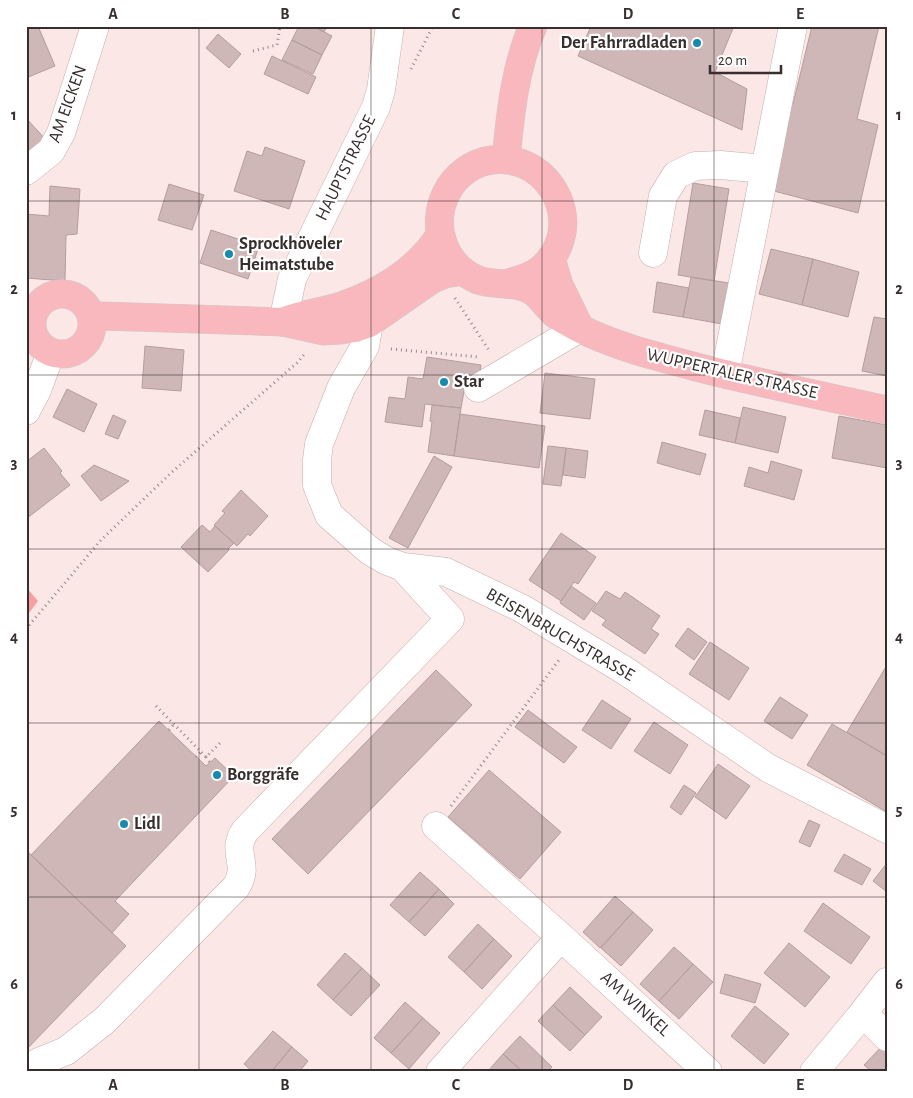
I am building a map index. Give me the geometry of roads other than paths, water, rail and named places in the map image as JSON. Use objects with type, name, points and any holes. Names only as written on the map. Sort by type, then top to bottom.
[{"type":"main road","points":[[506,160],[511,105],[528,37],[533,26]]},
{"type":"main road","points":[[364,310],[445,274],[456,281],[479,280],[497,284],[529,277],[542,269],[552,258],[559,243],[563,227],[562,211],[557,195],[548,181],[536,171],[522,163],[491,160],[465,171],[454,181],[446,192],[439,220],[440,235],[452,261],[456,281]]},
{"type":"main road","points":[[91,317],[283,322],[324,331],[355,328],[364,310],[431,249],[440,235]]},
{"type":"main road","points":[[552,258],[559,285],[580,328]]},
{"type":"main road","name":"WUPPERTALER STRASSE","points":[[508,283],[532,291],[556,314],[580,328],[637,352],[725,374],[887,410]]},
{"type":"main road","points":[[67,294],[82,302],[88,309],[91,317],[91,332],[88,338],[79,349],[65,354],[51,352],[39,344],[35,338],[29,315],[49,296],[67,294]]},
{"type":"street","name":"AM EICKEN","points":[[26,171],[51,151],[62,133],[94,26]]},
{"type":"street","name":"HAUPTSTRASSE","points":[[283,322],[292,279],[376,107],[381,90],[390,26]]},
{"type":"street","points":[[725,374],[793,26]]},
{"type":"street","points":[[653,253],[663,196],[676,175],[696,166],[720,165],[765,169]]},
{"type":"street","name":"BEISENBRUCHSTRASSE","points":[[364,310],[365,346],[341,388],[322,434],[317,460],[317,485],[329,515],[370,551],[387,561],[403,567],[446,572],[521,608],[624,670],[768,768],[887,829]]},
{"type":"street","points":[[478,388],[580,328]]},
{"type":"street","points":[[26,411],[51,352]]},
{"type":"street","points":[[26,1069],[66,1051],[104,1021],[236,887],[242,877],[239,840],[245,831],[450,619],[403,567]]},
{"type":"street","name":"AM WINKEL","points":[[436,826],[561,937],[708,1072]]},
{"type":"street","points":[[440,1072],[561,937]]},
{"type":"street","points":[[814,1072],[872,1013],[887,982]]},
{"type":"street","points":[[872,1013],[887,1036]]},
{"type":"place","name":"Der Fahrradladen","points":[[697,43]]},
{"type":"place","name":"Sprockhöveler Heimatstube","points":[[229,254]]},
{"type":"place","name":"Star","points":[[444,382]]},
{"type":"place","name":"Borggräfe","points":[[217,775]]},
{"type":"place","name":"Lidl","points":[[124,824]]}]
